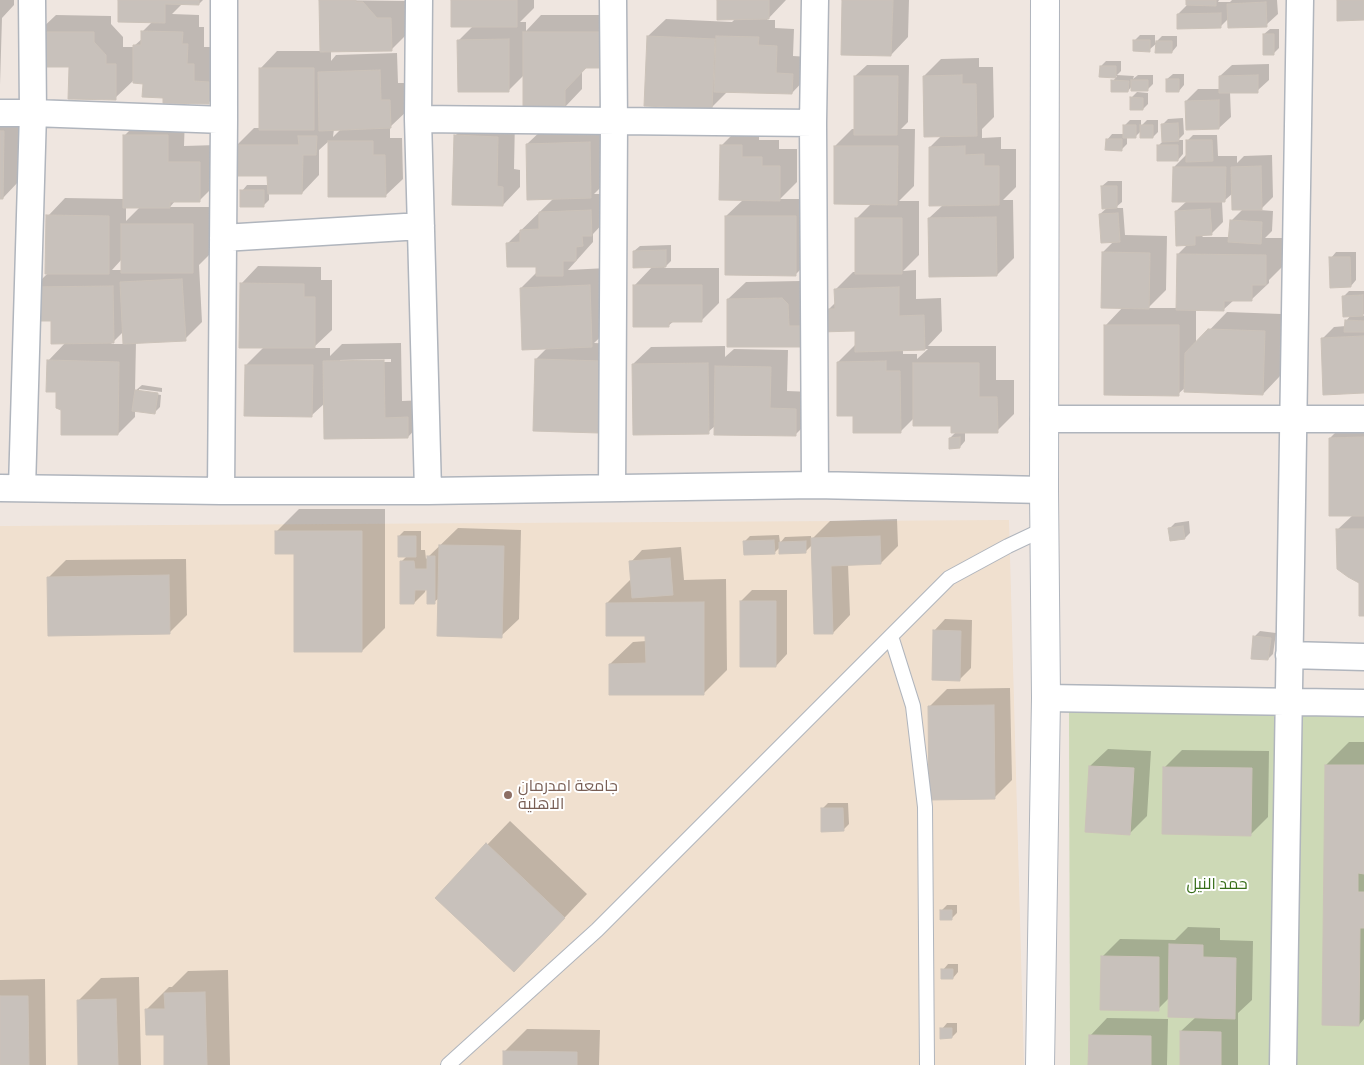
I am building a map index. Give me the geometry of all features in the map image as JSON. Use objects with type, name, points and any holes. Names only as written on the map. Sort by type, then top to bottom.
[{"type":"street","points":[[32,0],[33,113],[11,488],[428,491],[815,485],[1044,490]]},
{"type":"street","points":[[221,490],[224,0]]},
{"type":"street","points":[[419,0],[418,118],[428,491]]},
{"type":"street","points":[[612,488],[613,0]]},
{"type":"street","points":[[815,0],[813,123],[815,485]]},
{"type":"street","points":[[1040,1065],[1046,698],[1044,529],[1045,0]]},
{"type":"street","points":[[1283,1065],[1300,0]]},
{"type":"street","points":[[0,113],[224,120]]},
{"type":"street","points":[[418,118],[614,122],[813,123]]},
{"type":"street","points":[[223,238],[421,226]]},
{"type":"street","points":[[1044,419],[1364,419]]},
{"type":"street","points":[[1289,655],[1364,657]]},
{"type":"street","points":[[1046,698],[1364,703]]},
{"type":"lane","points":[[448,1065],[597,930],[949,578],[1044,529]]},
{"type":"lane","points":[[891,636],[913,706],[925,807],[927,1065]]},
{"type":"shaded area","name":"جامعة امدرمان الاهلية","points":[[1009,520],[1024,1065],[0,1065],[0,526]]},
{"type":"green space","name":"حمد النيل","points":[[1364,702],[1364,1065],[1070,1065],[1069,703]]},
{"type":"building","points":[[118,0],[199,0],[199,5],[165,4],[165,23],[118,22]]},
{"type":"building","points":[[319,0],[356,0],[356,2],[363,2],[377,18],[391,18],[392,51],[320,52]]},
{"type":"building","points":[[451,0],[517,0],[517,27],[451,27]]},
{"type":"building","points":[[717,0],[769,0],[769,19],[717,20]]},
{"type":"building","points":[[842,0],[893,0],[891,56],[841,55]]},
{"type":"building","points":[[1186,0],[1216,0],[1216,6],[1186,5]]},
{"type":"building","points":[[1337,0],[1364,0],[1364,20],[1337,21]]},
{"type":"building","points":[[1266,2],[1267,27],[1228,28],[1227,4]]},
{"type":"building","points":[[1221,13],[1221,28],[1177,29],[1177,14]]},
{"type":"building","points":[[141,31],[183,32],[182,44],[188,44],[187,64],[194,64],[194,81],[209,82],[209,104],[163,103],[163,98],[142,97],[143,84],[133,83],[133,45],[141,45]]},
{"type":"building","points":[[37,32],[94,32],[94,42],[106,55],[106,64],[116,64],[116,100],[68,99],[69,67],[37,67]]},
{"type":"building","points":[[523,32],[605,32],[605,68],[586,68],[565,90],[565,108],[523,108]]},
{"type":"building","points":[[1263,34],[1274,34],[1274,55],[1263,55]]},
{"type":"building","points":[[647,36],[715,39],[712,109],[644,106]]},
{"type":"building","points":[[716,36],[759,37],[758,45],[777,46],[776,73],[793,74],[792,94],[714,92]]},
{"type":"building","points":[[509,39],[509,92],[458,92],[457,40]]},
{"type":"building","points":[[1133,40],[1150,40],[1150,52],[1133,51]]},
{"type":"building","points":[[1156,41],[1172,41],[1172,53],[1155,53]]},
{"type":"building","points":[[1100,66],[1116,66],[1116,78],[1099,77]]},
{"type":"building","points":[[259,68],[314,68],[314,130],[259,130]]},
{"type":"building","points":[[380,70],[381,100],[390,100],[391,128],[319,131],[318,72]]},
{"type":"building","points":[[962,75],[962,84],[976,84],[977,136],[924,137],[923,76]]},
{"type":"building","points":[[1258,75],[1258,93],[1219,93],[1219,76]]},
{"type":"building","points":[[854,76],[898,76],[897,135],[854,135]]},
{"type":"building","points":[[1166,79],[1179,79],[1179,92],[1166,92]]},
{"type":"building","points":[[1111,80],[1129,81],[1128,92],[1111,92]]},
{"type":"building","points":[[1131,80],[1148,80],[1148,91],[1131,91]]},
{"type":"building","points":[[1130,97],[1143,98],[1143,110],[1130,110]]},
{"type":"building","points":[[1219,100],[1219,129],[1186,130],[1185,101]]},
{"type":"building","points":[[1178,123],[1179,141],[1162,142],[1161,124]]},
{"type":"building","points":[[1123,125],[1136,125],[1136,138],[1123,138]]},
{"type":"building","points":[[1140,125],[1153,125],[1153,138],[1140,138]]},
{"type":"building","points":[[0,131],[4,131],[3,199],[0,199]]},
{"type":"building","points":[[123,135],[168,135],[168,162],[200,162],[200,202],[170,202],[170,208],[123,208]]},
{"type":"building","points":[[454,135],[498,137],[497,186],[503,187],[503,206],[452,205]]},
{"type":"building","points":[[298,136],[317,136],[316,155],[303,155],[302,194],[268,194],[267,176],[235,176],[235,145],[299,145]]},
{"type":"building","points":[[1106,139],[1122,139],[1122,151],[1105,150]]},
{"type":"building","points":[[1186,140],[1212,140],[1213,161],[1186,162]]},
{"type":"building","points":[[328,141],[373,141],[373,155],[385,155],[386,197],[328,197]]},
{"type":"building","points":[[590,142],[591,198],[527,200],[526,144]]},
{"type":"building","points":[[720,145],[742,145],[742,157],[762,157],[762,166],[780,166],[780,201],[719,200]]},
{"type":"building","points":[[1157,145],[1178,145],[1178,161],[1157,161]]},
{"type":"building","points":[[834,146],[898,146],[897,205],[834,204]]},
{"type":"building","points":[[965,146],[965,155],[984,154],[984,166],[999,166],[999,205],[929,206],[929,147]]},
{"type":"building","points":[[1261,166],[1262,210],[1232,210],[1231,167]]},
{"type":"building","points":[[1173,167],[1226,167],[1225,202],[1172,202]]},
{"type":"building","points":[[1101,186],[1117,186],[1117,208],[1102,209]]},
{"type":"building","points":[[240,190],[264,190],[264,207],[240,207]]},
{"type":"building","points":[[1210,209],[1212,235],[1195,236],[1195,245],[1176,246],[1175,211]]},
{"type":"building","points":[[591,210],[592,236],[582,236],[583,246],[576,247],[576,261],[563,261],[563,276],[536,276],[536,267],[507,267],[506,243],[520,242],[520,230],[539,229],[539,212]]},
{"type":"building","points":[[1118,213],[1120,242],[1101,243],[1099,214]]},
{"type":"building","points":[[46,215],[109,216],[109,274],[45,274]]},
{"type":"building","points":[[725,216],[796,216],[796,276],[725,275]]},
{"type":"building","points":[[996,217],[997,276],[929,277],[928,218]]},
{"type":"building","points":[[855,218],[902,218],[902,274],[855,274]]},
{"type":"building","points":[[1230,220],[1262,222],[1261,244],[1228,242]]},
{"type":"building","points":[[121,224],[193,224],[193,273],[121,273]]},
{"type":"building","points":[[666,250],[666,267],[633,268],[633,251]]},
{"type":"building","points":[[1102,252],[1150,253],[1149,309],[1101,308]]},
{"type":"building","points":[[1177,254],[1266,255],[1266,285],[1252,285],[1252,301],[1224,301],[1224,311],[1176,310]]},
{"type":"building","points":[[1329,257],[1350,257],[1351,287],[1330,288]]},
{"type":"building","points":[[182,279],[186,341],[123,344],[120,282]]},
{"type":"building","points":[[240,283],[304,284],[304,297],[315,297],[315,348],[239,348]]},
{"type":"building","points":[[590,285],[592,347],[522,350],[520,288]]},
{"type":"building","points":[[633,285],[702,285],[702,322],[669,322],[669,327],[633,327]]},
{"type":"building","points":[[113,286],[114,343],[51,344],[51,321],[33,321],[32,287]]},
{"type":"building","points":[[899,287],[899,316],[924,315],[925,350],[855,352],[855,331],[821,332],[827,309],[835,309],[834,289]]},
{"type":"building","points":[[1363,295],[1363,316],[1343,317],[1342,296]]},
{"type":"building","points":[[782,298],[788,304],[789,326],[800,326],[800,347],[727,347],[727,299]]},
{"type":"building","points":[[1345,320],[1364,321],[1364,332],[1344,332]]},
{"type":"building","points":[[1104,325],[1179,325],[1179,396],[1104,395]]},
{"type":"building","points":[[1208,329],[1265,331],[1263,395],[1184,392],[1185,353]]},
{"type":"building","points":[[1364,336],[1364,393],[1323,395],[1321,338]]},
{"type":"building","points":[[535,359],[601,361],[599,433],[533,431]]},
{"type":"building","points":[[47,360],[119,362],[118,435],[61,435],[61,410],[56,408],[56,392],[46,392]]},
{"type":"building","points":[[384,360],[385,418],[408,417],[408,438],[324,439],[323,361]]},
{"type":"building","points":[[886,361],[886,371],[900,371],[901,433],[853,433],[853,416],[837,416],[837,362]]},
{"type":"building","points":[[708,363],[709,434],[633,435],[632,364]]},
{"type":"building","points":[[913,363],[979,363],[979,397],[997,397],[998,433],[951,433],[951,426],[913,426]]},
{"type":"building","points":[[245,365],[313,365],[312,417],[244,416]]},
{"type":"building","points":[[715,366],[771,367],[770,408],[796,409],[796,436],[714,435]]},
{"type":"building","points":[[135,390],[158,393],[155,414],[132,411]]},
{"type":"building","points":[[960,437],[960,448],[949,449],[949,438]]},
{"type":"building","points":[[1364,437],[1364,516],[1329,516],[1329,438]]},
{"type":"building","points":[[1183,526],[1185,539],[1170,541],[1168,528]]},
{"type":"building","points":[[1336,529],[1364,529],[1364,616],[1359,616],[1359,583],[1337,569]]},
{"type":"building","points":[[275,531],[362,531],[362,652],[294,652],[294,554],[275,554]]},
{"type":"building","points":[[398,536],[416,536],[416,557],[398,557]]},
{"type":"building","points":[[880,536],[881,564],[831,566],[833,634],[814,634],[811,538]]},
{"type":"building","points":[[774,540],[775,554],[744,555],[743,541]]},
{"type":"building","points":[[806,541],[806,553],[779,554],[779,542]]},
{"type":"building","points":[[439,545],[504,546],[502,638],[437,636]]},
{"type":"building","points":[[427,556],[435,556],[435,604],[427,604],[427,590],[415,590],[414,604],[400,604],[400,561],[414,561],[415,569],[427,569]]},
{"type":"building","points":[[670,558],[673,595],[632,598],[629,561]]},
{"type":"building","points":[[169,575],[170,634],[48,636],[47,577]]},
{"type":"building","points":[[740,601],[776,601],[776,667],[740,667]]},
{"type":"building","points":[[704,602],[704,695],[609,695],[609,664],[646,663],[645,636],[606,636],[606,603]]},
{"type":"building","points":[[933,630],[961,631],[960,681],[932,680]]},
{"type":"building","points":[[1253,636],[1271,638],[1268,660],[1251,659]]},
{"type":"building","points":[[994,705],[995,799],[929,800],[928,706]]},
{"type":"building","points":[[1325,765],[1364,765],[1364,874],[1358,873],[1358,892],[1364,892],[1364,928],[1360,928],[1359,1026],[1322,1025]]},
{"type":"building","points":[[1089,766],[1134,768],[1130,835],[1085,832]]},
{"type":"building","points":[[1163,767],[1252,768],[1251,836],[1162,834]]},
{"type":"building","points":[[821,808],[843,808],[844,831],[821,832]]},
{"type":"building","points":[[486,843],[565,918],[514,972],[435,898]]},
{"type":"building","points":[[940,910],[952,910],[952,920],[940,920]]},
{"type":"building","points":[[1169,944],[1203,945],[1203,957],[1236,958],[1235,1019],[1168,1017]]},
{"type":"building","points":[[1101,956],[1159,957],[1159,1011],[1100,1010]]},
{"type":"building","points":[[941,969],[953,969],[953,979],[941,979]]},
{"type":"building","points":[[205,992],[207,1065],[164,1065],[164,1035],[146,1035],[145,1009],[165,1009],[164,993]]},
{"type":"building","points":[[0,996],[28,996],[29,1065],[0,1065]]},
{"type":"building","points":[[116,999],[118,1065],[78,1065],[77,1000]]},
{"type":"building","points":[[940,1028],[952,1028],[952,1038],[940,1039]]},
{"type":"building","points":[[1180,1031],[1221,1032],[1221,1065],[1180,1065]]},
{"type":"building","points":[[1089,1035],[1151,1036],[1151,1065],[1088,1065]]},
{"type":"building","points":[[503,1051],[577,1052],[577,1065],[503,1065]]},
{"type":"place","name":"جامعة امدرمان الاهلية","points":[[508,795]]}]
